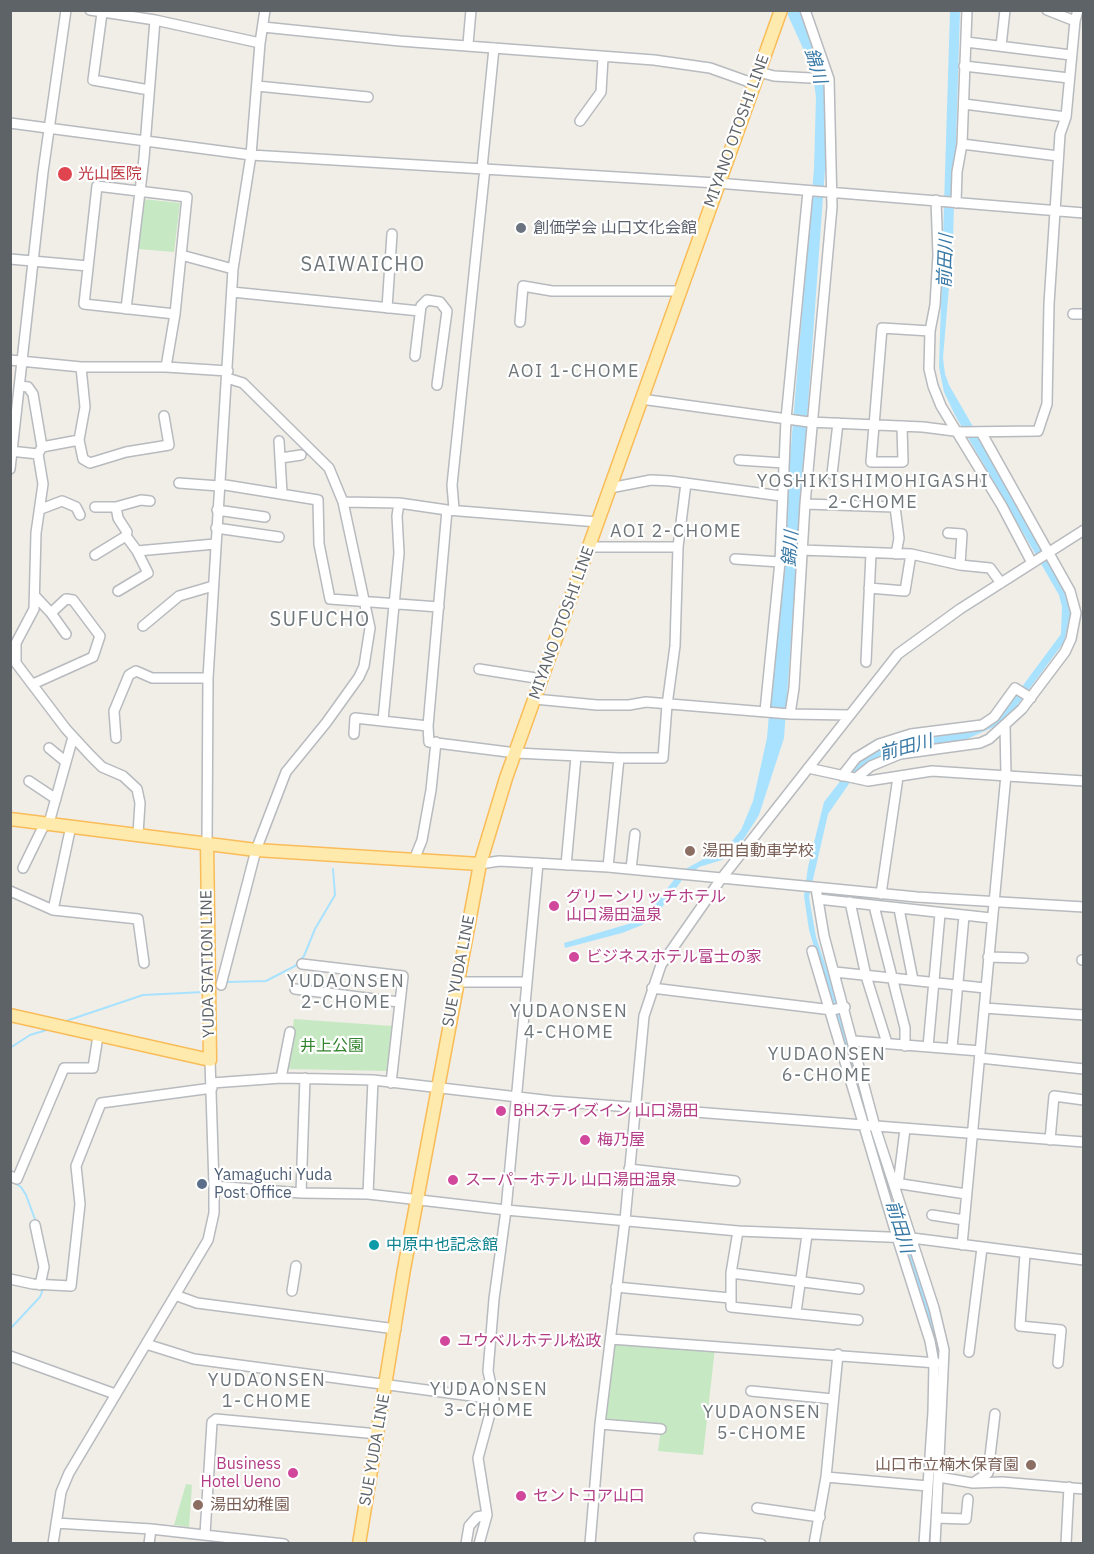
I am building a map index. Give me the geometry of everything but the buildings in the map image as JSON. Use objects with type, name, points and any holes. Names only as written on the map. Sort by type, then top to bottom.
[{"type":"main road","name":"MIYANO OTOSHI LINE","points":[[480,864],[588,547],[781,10]]},
{"type":"main road","points":[[10,819],[256,850],[480,864]]},
{"type":"main road","name":"YUDA STATION LINE","points":[[10,1015],[210,1060],[213,988],[207,843]]},
{"type":"main road","name":"SUE YUDA LINE","points":[[359,1544],[417,1198],[480,864]]},
{"type":"street","points":[[10,469],[49,128],[66,10]]},
{"type":"street","points":[[90,10],[149,16],[260,43]]},
{"type":"street","points":[[207,843],[208,678],[232,269],[250,155],[260,43],[266,10]]},
{"type":"street","points":[[468,44],[471,10]]},
{"type":"street","points":[[790,714],[794,688],[810,422],[832,207],[828,192],[829,79],[805,10]]},
{"type":"street","points":[[956,203],[957,172],[962,144],[967,10]]},
{"type":"street","points":[[1001,46],[1005,10]]},
{"type":"street","points":[[1047,10],[1075,21]]},
{"type":"street","points":[[641,399],[810,422],[873,424],[960,432],[1038,431],[1047,404],[1049,304],[1058,156],[1060,134],[1066,117],[1071,55],[1078,10]]},
{"type":"street","points":[[102,13],[93,81],[149,90]]},
{"type":"street","points":[[126,309],[141,191],[149,90],[149,16]]},
{"type":"street","points":[[262,27],[603,58],[606,55],[710,68],[757,78],[829,79]]},
{"type":"street","points":[[966,42],[1071,55]]},
{"type":"street","points":[[494,48],[475,284],[466,339],[428,726],[429,742],[516,753],[576,757],[663,758],[675,646],[678,547],[686,483]]},
{"type":"street","points":[[580,121],[601,92],[603,58]]},
{"type":"street","points":[[964,66],[1069,78]]},
{"type":"street","points":[[257,86],[368,97]]},
{"type":"street","points":[[963,104],[1066,117]]},
{"type":"street","points":[[10,123],[250,155],[717,183],[1083,213]]},
{"type":"street","points":[[962,144],[1058,156]]},
{"type":"street","points":[[166,367],[175,314],[188,197],[97,186],[84,304],[175,314]]},
{"type":"street","points":[[765,711],[780,562],[786,419],[809,191]]},
{"type":"street","points":[[938,201],[935,305],[930,331],[929,369],[933,386],[941,406],[960,432],[1032,563]]},
{"type":"street","points":[[387,308],[392,234]]},
{"type":"street","points":[[181,255],[232,269]]},
{"type":"street","points":[[10,259],[88,266]]},
{"type":"street","points":[[520,322],[523,286],[552,291],[680,291]]},
{"type":"street","points":[[232,292],[420,311]]},
{"type":"street","points":[[415,356],[421,306],[427,300],[440,302],[447,310],[436,385]]},
{"type":"street","points":[[1073,314],[1083,314]]},
{"type":"street","points":[[902,426],[903,462],[871,462],[882,328],[930,331]]},
{"type":"street","points":[[10,360],[81,367],[166,367],[227,374],[243,383],[321,459],[336,480],[343,502],[370,628],[364,666],[326,723],[286,772],[256,850],[231,956],[213,988]]},
{"type":"street","points":[[81,367],[85,407],[79,440],[83,459],[90,463],[126,452],[169,445],[164,416]]},
{"type":"street","points":[[20,386],[28,387],[33,394],[43,484],[36,533],[36,597],[34,609],[13,642],[16,663],[73,737],[102,767],[123,776],[137,789],[140,803],[138,834]]},
{"type":"street","points":[[832,474],[838,423]]},
{"type":"street","points":[[856,778],[885,758],[900,753],[980,743],[1005,726],[1030,698],[1065,652],[1071,639],[1076,613],[1070,591],[1050,552],[980,432]]},
{"type":"street","points":[[11,451],[40,450],[79,440]]},
{"type":"street","points":[[279,441],[282,493]]},
{"type":"street","points":[[281,458],[300,455]]},
{"type":"street","points":[[739,460],[784,463]]},
{"type":"street","points":[[610,488],[651,480],[781,496]]},
{"type":"street","points":[[179,483],[219,485],[282,493],[319,502],[319,544],[330,599],[395,602],[439,608]]},
{"type":"street","points":[[95,507],[116,507],[141,500],[150,501]]},
{"type":"street","points":[[41,509],[62,501],[76,507],[80,515]]},
{"type":"street","points":[[343,502],[399,503],[450,510],[598,522]]},
{"type":"street","points":[[383,720],[399,553],[397,516],[399,503]]},
{"type":"street","points":[[805,504],[895,507],[899,538],[896,554]]},
{"type":"street","points":[[116,507],[118,518],[127,532],[126,536],[148,573],[118,591]]},
{"type":"street","points":[[217,510],[265,517]]},
{"type":"street","points":[[216,528],[279,537]]},
{"type":"street","points":[[590,1544],[600,1424],[625,1220],[644,1016],[661,964],[721,879],[898,654],[924,634],[1083,530]]},
{"type":"street","points":[[948,533],[962,534],[960,565]]},
{"type":"street","points":[[95,555],[126,536]]},
{"type":"street","points":[[137,551],[215,544]]},
{"type":"street","points":[[588,547],[678,547]]},
{"type":"street","points":[[801,550],[911,554],[960,565],[990,568],[1001,583]]},
{"type":"street","points":[[866,662],[871,553]]},
{"type":"street","points":[[869,588],[905,591],[911,554]]},
{"type":"street","points":[[735,559],[780,562]]},
{"type":"street","points":[[143,626],[179,596],[213,586]]},
{"type":"street","points":[[36,597],[66,634]]},
{"type":"street","points":[[33,684],[93,657],[100,636],[73,600],[66,600],[51,613]]},
{"type":"street","points":[[479,669],[542,679]]},
{"type":"street","points":[[116,738],[114,711],[129,675],[136,671],[152,678],[208,678]]},
{"type":"street","points":[[842,776],[856,758],[867,750],[894,738],[982,725],[994,717],[1016,688],[1030,698]]},
{"type":"street","points":[[535,699],[597,705],[629,705],[646,702],[790,714],[848,715]]},
{"type":"street","points":[[354,734],[355,717],[428,726]]},
{"type":"street","points":[[962,1245],[1006,775],[1005,726]]},
{"type":"street","points":[[23,868],[47,823],[73,737]]},
{"type":"street","points":[[414,860],[427,810],[436,742]]},
{"type":"street","points":[[49,748],[66,762]]},
{"type":"street","points":[[566,865],[576,757]]},
{"type":"street","points":[[608,867],[619,758]]},
{"type":"street","points":[[808,768],[877,782],[932,771],[1083,781]]},
{"type":"street","points":[[881,894],[898,777]]},
{"type":"street","points":[[29,781],[56,798]]},
{"type":"street","points":[[53,909],[71,826]]},
{"type":"street","points":[[631,869],[635,834]]},
{"type":"street","points":[[480,864],[499,861],[608,867],[881,894],[993,903],[1083,906]]},
{"type":"street","points":[[479,1544],[486,1515],[478,1458],[494,1399],[488,1371],[494,1299],[506,1210],[538,863]]},
{"type":"street","points":[[816,888],[824,936],[854,1041],[871,1126],[897,1184]]},
{"type":"street","points":[[10,891],[53,909],[138,919],[144,963]]},
{"type":"street","points":[[818,899],[991,918]]},
{"type":"street","points":[[850,902],[866,976],[887,1043]]},
{"type":"street","points":[[874,906],[905,1028],[905,1046]]},
{"type":"street","points":[[899,909],[913,980]]},
{"type":"street","points":[[928,1047],[940,914]]},
{"type":"street","points":[[952,1048],[964,916]]},
{"type":"street","points":[[812,951],[871,1126],[904,1237],[934,1363],[924,1544]]},
{"type":"street","points":[[988,957],[1023,958]]},
{"type":"street","points":[[302,964],[403,976],[391,1083]]},
{"type":"street","points":[[835,972],[986,988]]},
{"type":"street","points":[[456,982],[527,982]]},
{"type":"street","points":[[652,988],[830,1010],[845,1007]]},
{"type":"street","points":[[295,989],[399,1002]]},
{"type":"street","points":[[984,1008],[1083,1016]]},
{"type":"street","points":[[281,1078],[290,1032]]},
{"type":"street","points":[[10,1176],[17,1179],[64,1068],[93,1068],[98,1036]]},
{"type":"street","points":[[854,1041],[952,1048],[980,1055],[1083,1069]]},
{"type":"street","points":[[53,1544],[61,1492],[69,1473],[208,1240],[214,1213],[210,1060]]},
{"type":"street","points":[[10,1279],[40,1285],[71,1286],[80,1203],[76,1166],[101,1103],[212,1086],[281,1078],[373,1080],[515,1098],[1083,1142]]},
{"type":"street","points":[[301,1193],[305,1078]]},
{"type":"street","points":[[368,1194],[373,1080]]},
{"type":"street","points":[[1050,1140],[1053,1096],[1083,1100]]},
{"type":"street","points":[[904,1129],[897,1184],[904,1237],[934,1308],[945,1364],[934,1544]]},
{"type":"street","points":[[629,1169],[735,1181]]},
{"type":"street","points":[[897,1184],[966,1194]]},
{"type":"street","points":[[214,1186],[301,1193],[368,1194],[417,1198],[506,1210],[738,1231],[904,1237],[1083,1260]]},
{"type":"street","points":[[932,1215],[964,1220]]},
{"type":"street","points":[[35,1225],[44,1267],[40,1285]]},
{"type":"street","points":[[738,1231],[731,1273],[731,1307],[858,1320]]},
{"type":"street","points":[[796,1312],[807,1235]]},
{"type":"street","points":[[969,1352],[982,1248]]},
{"type":"street","points":[[1025,1254],[1020,1326],[1061,1330],[1058,1363]]},
{"type":"street","points":[[292,1291],[296,1266]]},
{"type":"street","points":[[731,1273],[859,1288]]},
{"type":"street","points":[[616,1287],[730,1298]]},
{"type":"street","points":[[176,1295],[197,1303],[324,1317],[396,1329]]},
{"type":"street","points":[[611,1339],[838,1354],[945,1364]]},
{"type":"street","points":[[146,1344],[194,1359],[494,1399]]},
{"type":"street","points":[[814,1544],[826,1477],[838,1354]]},
{"type":"street","points":[[10,1356],[115,1394]]},
{"type":"street","points":[[751,1391],[833,1400]]},
{"type":"street","points":[[973,1483],[988,1473],[994,1414]]},
{"type":"street","points":[[208,1538],[212,1422],[216,1419],[378,1434]]},
{"type":"street","points":[[600,1424],[661,1429]]},
{"type":"street","points":[[826,1477],[928,1486]]},
{"type":"street","points":[[939,1477],[973,1483],[1002,1482],[1083,1489]]},
{"type":"street","points":[[1066,1544],[1069,1487]]},
{"type":"street","points":[[936,1518],[966,1519],[968,1499]]},
{"type":"street","points":[[757,1508],[820,1516]]},
{"type":"street","points":[[466,1544],[469,1526],[477,1517],[486,1515]]},
{"type":"street","points":[[56,1523],[151,1528],[208,1538],[284,1544]]},
{"type":"street","points":[[149,1544],[151,1528]]},
{"type":"street","points":[[699,1538],[761,1544]]},
{"type":"green space","points":[[143,199],[180,203],[174,252],[138,249]]},
{"type":"green space","name":"井上公園","points":[[294,1019],[392,1026],[387,1071],[287,1069]]},
{"type":"green space","points":[[615,1341],[715,1348],[703,1455],[658,1451],[661,1429],[606,1422]]},
{"type":"green space","points":[[186,1484],[192,1485],[189,1527],[174,1525]]},
{"type":"water","name":"錦川","points":[[786,11],[802,11],[824,71],[828,128],[784,738],[759,815],[738,848],[722,860],[699,867],[682,880],[660,910],[642,925],[622,933],[565,948],[564,943],[635,922],[652,908],[680,872],[729,845],[741,830],[753,801],[767,738],[814,168],[816,97],[812,68]]},
{"type":"water","name":"前田川","points":[[950,11],[960,11],[953,239],[943,358],[945,374],[949,385],[1061,579],[1071,611],[1064,642],[1016,707],[998,725],[967,739],[885,753],[860,768],[828,814],[809,897],[816,937],[835,994],[890,1196],[930,1307],[942,1349],[933,1543],[928,1543],[936,1351],[927,1314],[894,1221],[809,930],[804,896],[808,867],[824,802],[852,766],[880,748],[897,742],[986,727],[1021,688],[1061,634],[1062,607],[1059,595],[955,415],[944,392],[939,367]]},
{"type":"waterway","points":[[227,982],[266,981],[295,966],[304,956],[315,929],[335,895],[333,869]]},
{"type":"waterway","points":[[63,1022],[143,995],[204,992]]},
{"type":"waterway","points":[[10,1048],[30,1035],[50,1029]]},
{"type":"waterway","points":[[13,1182],[21,1187],[26,1195],[36,1222]]},
{"type":"waterway","points":[[10,1329],[40,1297],[43,1289]]},
{"type":"place","name":"光山医院","points":[[65,174]]},
{"type":"place","name":"創価学会 山口文化会館","points":[[521,228]]},
{"type":"place","name":"湯田自動車学校","points":[[690,851]]},
{"type":"place","name":"グリーンリッチホテル 山口湯田温泉","points":[[554,906]]},
{"type":"place","name":"ビジネスホテル富士の家","points":[[574,957]]},
{"type":"place","name":"BHステイズイン 山口湯田","points":[[501,1111]]},
{"type":"place","name":"梅乃屋","points":[[585,1140]]},
{"type":"place","name":"スーパーホテル 山口湯田温泉","points":[[453,1180]]},
{"type":"place","name":"Yamaguchi Yuda Post Office","points":[[202,1184]]},
{"type":"place","name":"中原中也記念館","points":[[374,1245]]},
{"type":"place","name":"ユウベルホテル松政","points":[[445,1341]]},
{"type":"place","name":"山口市立楠木保育園","points":[[1031,1465]]},
{"type":"place","name":"Business Hotel Ueno","points":[[293,1473]]},
{"type":"place","name":"セントコア山口","points":[[521,1496]]},
{"type":"place","name":"湯田幼稚園","points":[[198,1505]]},
{"type":"district","name":"SAIWAICHO","points":[[363,265]]},
{"type":"district","name":"AOI 1-CHOME","points":[[574,372]]},
{"type":"district","name":"YOSHIKISHIMOHIGASHI 2-CHOME","points":[[873,492]]},
{"type":"district","name":"AOI 2-CHOME","points":[[676,532]]},
{"type":"district","name":"SUFUCHO","points":[[320,620]]},
{"type":"district","name":"YUDAONSEN 2-CHOME","points":[[346,992]]},
{"type":"district","name":"YUDAONSEN 4-CHOME","points":[[569,1022]]},
{"type":"district","name":"YUDAONSEN 6-CHOME","points":[[827,1065]]},
{"type":"district","name":"YUDAONSEN 1-CHOME","points":[[267,1391]]},
{"type":"district","name":"YUDAONSEN 3-CHOME","points":[[489,1400]]},
{"type":"district","name":"YUDAONSEN 5-CHOME","points":[[762,1423]]}]
